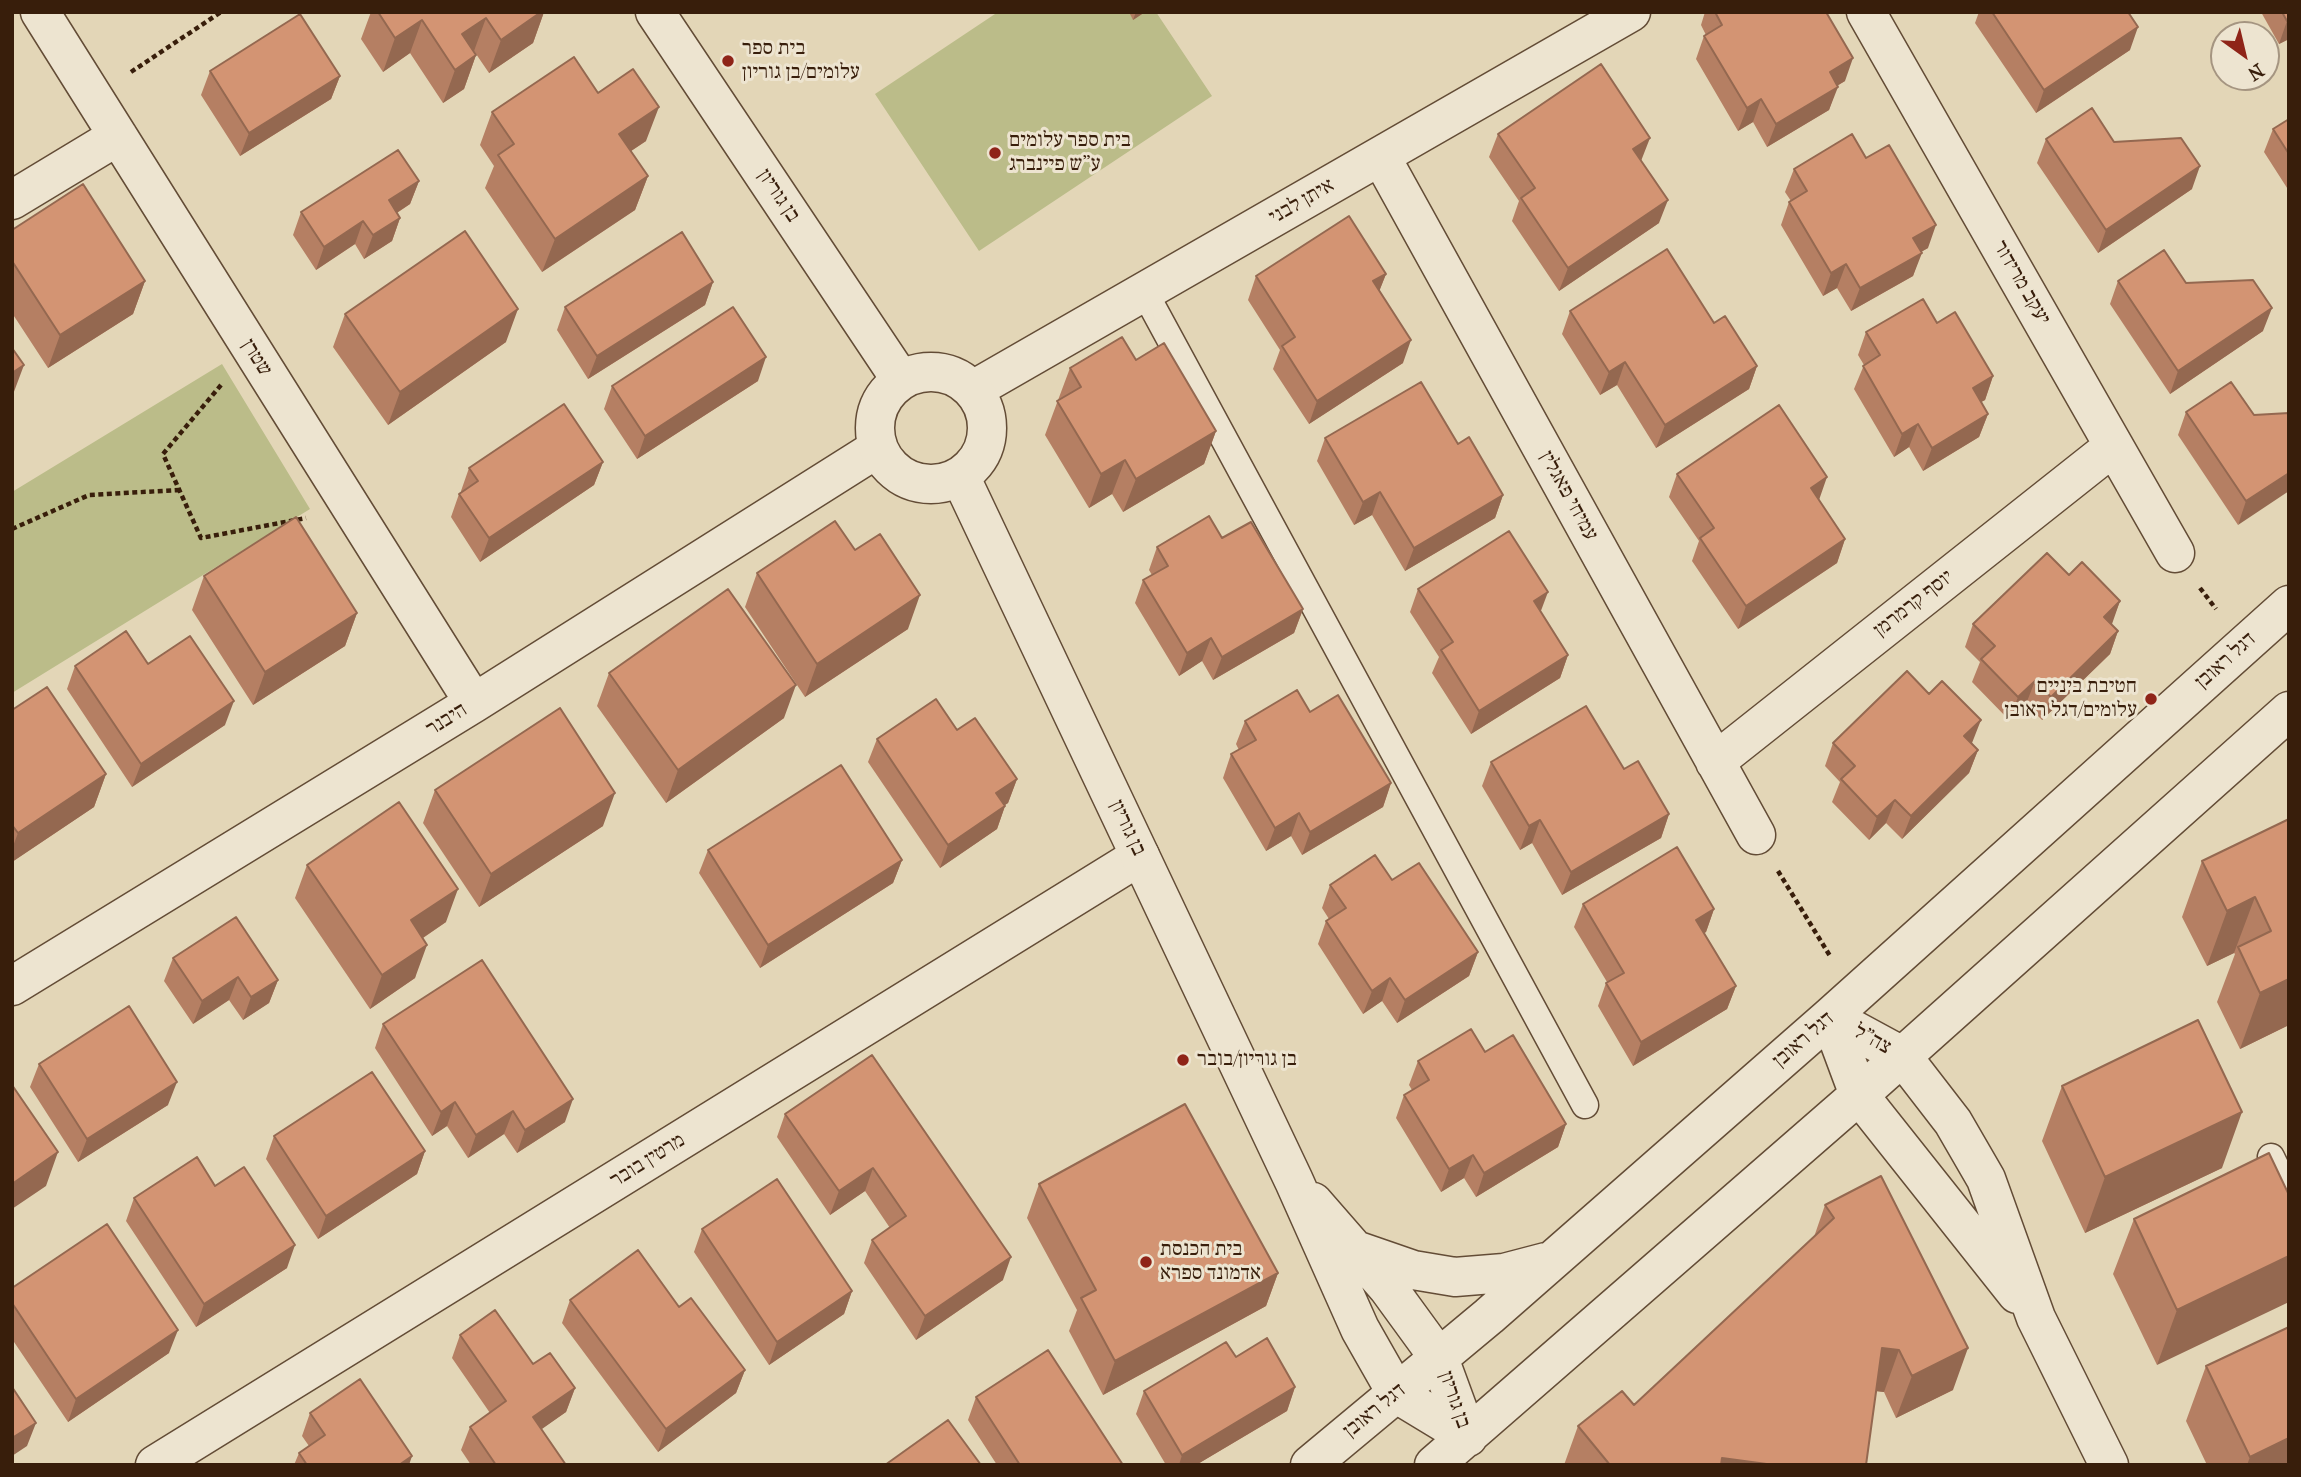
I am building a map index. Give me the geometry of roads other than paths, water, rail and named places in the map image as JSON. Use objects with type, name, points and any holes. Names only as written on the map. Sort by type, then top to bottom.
[{"type":"street","name":"שטרן","points":[[40,12],[474,703]]},
{"type":"street","name":"בן גוריון","points":[[655,12],[901,380]]},
{"type":"street","name":"איתן לבני","points":[[973,390],[1631,12]]},
{"type":"street","name":"יעקב מרידור","points":[[1866,12],[2175,553]]},
{"type":"street","points":[[12,200],[118,136]]},
{"type":"street","name":"עמיחי פאגלין","points":[[1381,157],[1756,835]]},
{"type":"street","points":[[919,372],[939,372],[958,379],[973,390],[983,407],[987,426],[984,445],[975,463],[960,476],[942,483],[922,483],[904,478],[889,466],[878,448],[874,429],[877,410],[887,392],[901,380],[919,372]]},
{"type":"street","name":"יוסף קרמרמן","points":[[1715,762],[2114,446]]},
{"type":"street","name":"היבנר","points":[[12,986],[474,703],[878,448]]},
{"type":"street","name":"בן גוריון","points":[[960,476],[1294,1181],[1349,1305],[1397,1394],[1468,1437]]},
{"type":"street","name":"דגל ראובן","points":[[1310,1465],[1439,1358],[1843,1006],[2289,605]]},
{"type":"street","points":[[1434,1465],[1859,1095],[2289,711]]},
{"type":"street","name":"מרטין בובר","points":[[155,1465],[1140,856]]},
{"type":"street","name":"צה\"ל","points":[[1843,1006],[1902,1056],[1953,1122],[1986,1179],[2036,1318],[2109,1465]]},
{"type":"street","name":"צה\"ל","points":[[1843,1006],[1859,1095],[2036,1318]]},
{"type":"street","name":"בן גוריון","points":[[1294,1181],[1358,1251],[1439,1358],[1468,1437]]},
{"type":"street","points":[[1358,1251],[1413,1270],[1455,1277],[1504,1273],[1552,1260]]},
{"type":"lane","points":[[1145,293],[1585,1105]]},
{"type":"lane","points":[[2271,1157],[2289,1194]]},
{"type":"place","name":"בית ספר עלומים/בן גוריון","points":[[728,61]]},
{"type":"place","name":"בית ספר עלומים ע\"ש פיינברג","points":[[995,153]]},
{"type":"place","name":"חטיבת ביניים עלומים/דגל ראובן","points":[[2151,699]]},
{"type":"place","name":"בן גוריון/בובר","points":[[1183,1060]]},
{"type":"place","name":"בית הכנסת אדמונד ספרא","points":[[1146,1262]]}]
